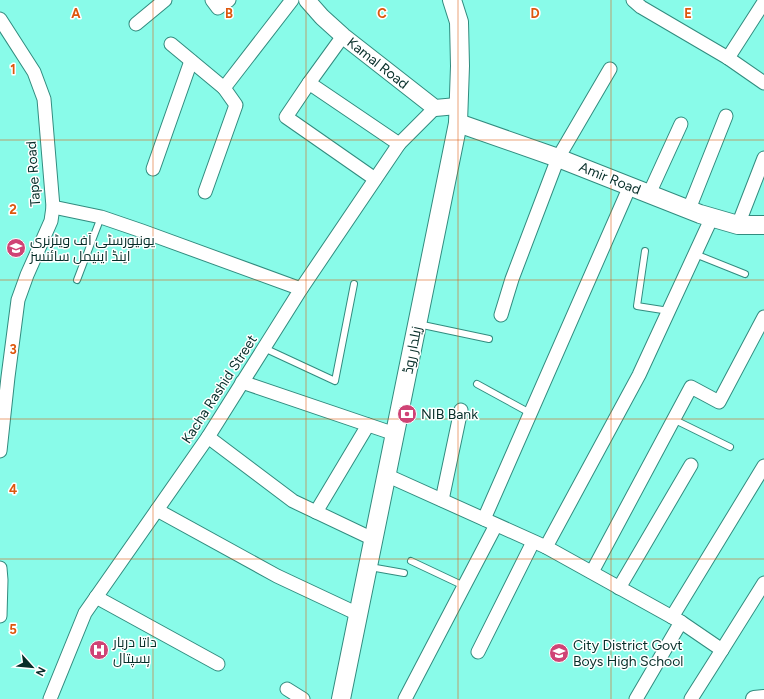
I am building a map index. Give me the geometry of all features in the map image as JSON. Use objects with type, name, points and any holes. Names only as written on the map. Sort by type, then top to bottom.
[{"type":"main road","name":"زیلدار روڈ","points":[[341,699],[458,115],[460,66],[459,22],[452,0]]},
{"type":"main road","name":"Amir Road","points":[[458,115],[558,158],[689,209],[738,225],[764,225]]},
{"type":"street","points":[[136,24],[165,0]]},
{"type":"street","points":[[212,0],[218,8],[229,0]]},
{"type":"street","points":[[224,88],[292,0]]},
{"type":"street","name":"Kamal Road","points":[[308,0],[322,17],[343,36],[435,108]]},
{"type":"street","points":[[640,2],[728,58],[764,83]]},
{"type":"street","points":[[728,58],[764,2]]},
{"type":"street","name":"Tape Road","points":[[0,19],[34,72],[44,99],[53,207],[51,221],[27,275],[18,300],[0,451]]},
{"type":"street","points":[[343,36],[308,83],[286,118],[375,179]]},
{"type":"street","points":[[172,44],[224,88],[236,105],[205,192]]},
{"type":"street","points":[[153,169],[191,61]]},
{"type":"street","points":[[501,315],[512,279],[558,158],[610,69]]},
{"type":"street","points":[[308,83],[399,144]]},
{"type":"street","points":[[435,108],[458,115]]},
{"type":"street","name":"Kacha Rashid Street","points":[[50,699],[85,613],[208,437],[302,288],[399,144],[435,108]]},
{"type":"street","points":[[689,209],[726,116]]},
{"type":"street","points":[[649,194],[681,124]]},
{"type":"street","points":[[738,225],[764,158]]},
{"type":"street","points":[[484,519],[630,186]]},
{"type":"street","points":[[53,207],[101,218],[142,231],[302,288]]},
{"type":"street","points":[[546,547],[639,375],[712,217]]},
{"type":"street","points":[[592,572],[691,387],[719,402],[764,317]]},
{"type":"street","points":[[242,382],[395,434]]},
{"type":"street","points":[[442,500],[461,410]]},
{"type":"street","points":[[316,512],[368,425]]},
{"type":"street","points":[[208,437],[293,501],[374,539]]},
{"type":"street","points":[[619,588],[691,465]]},
{"type":"street","points":[[636,699],[676,620],[764,466]]},
{"type":"street","points":[[386,475],[546,547],[676,620],[722,650]]},
{"type":"street","points":[[157,510],[277,576],[358,614]]},
{"type":"street","points":[[405,699],[496,525]]},
{"type":"street","points":[[478,652],[534,542]]},
{"type":"street","points":[[0,568],[0,616]]},
{"type":"street","points":[[691,699],[764,583]]},
{"type":"street","points":[[96,597],[218,664]]},
{"type":"street","points":[[287,689],[303,699]]},
{"type":"street","points":[[754,699],[764,698]]},
{"type":"lane","points":[[77,280],[101,218]]},
{"type":"lane","points":[[645,251],[637,306],[669,310]]},
{"type":"lane","points":[[695,254],[745,274]]},
{"type":"lane","points":[[264,348],[334,381],[354,284]]},
{"type":"lane","points":[[417,324],[489,339]]},
{"type":"lane","points":[[476,384],[530,413]]},
{"type":"lane","points":[[673,419],[730,447]]},
{"type":"lane","points":[[411,561],[464,586]]},
{"type":"lane","points":[[368,566],[404,573]]},
{"type":"place","name":"یونیورسٹی آف ویٹرنری اینڈ اینیمل سائنسز","points":[[16,248]]},
{"type":"place","name":"NIB Bank","points":[[407,414]]},
{"type":"place","name":"داتا دربار ہسپتال","points":[[99,650]]},
{"type":"place","name":"City District Govt Boys High School","points":[[559,653]]}]
